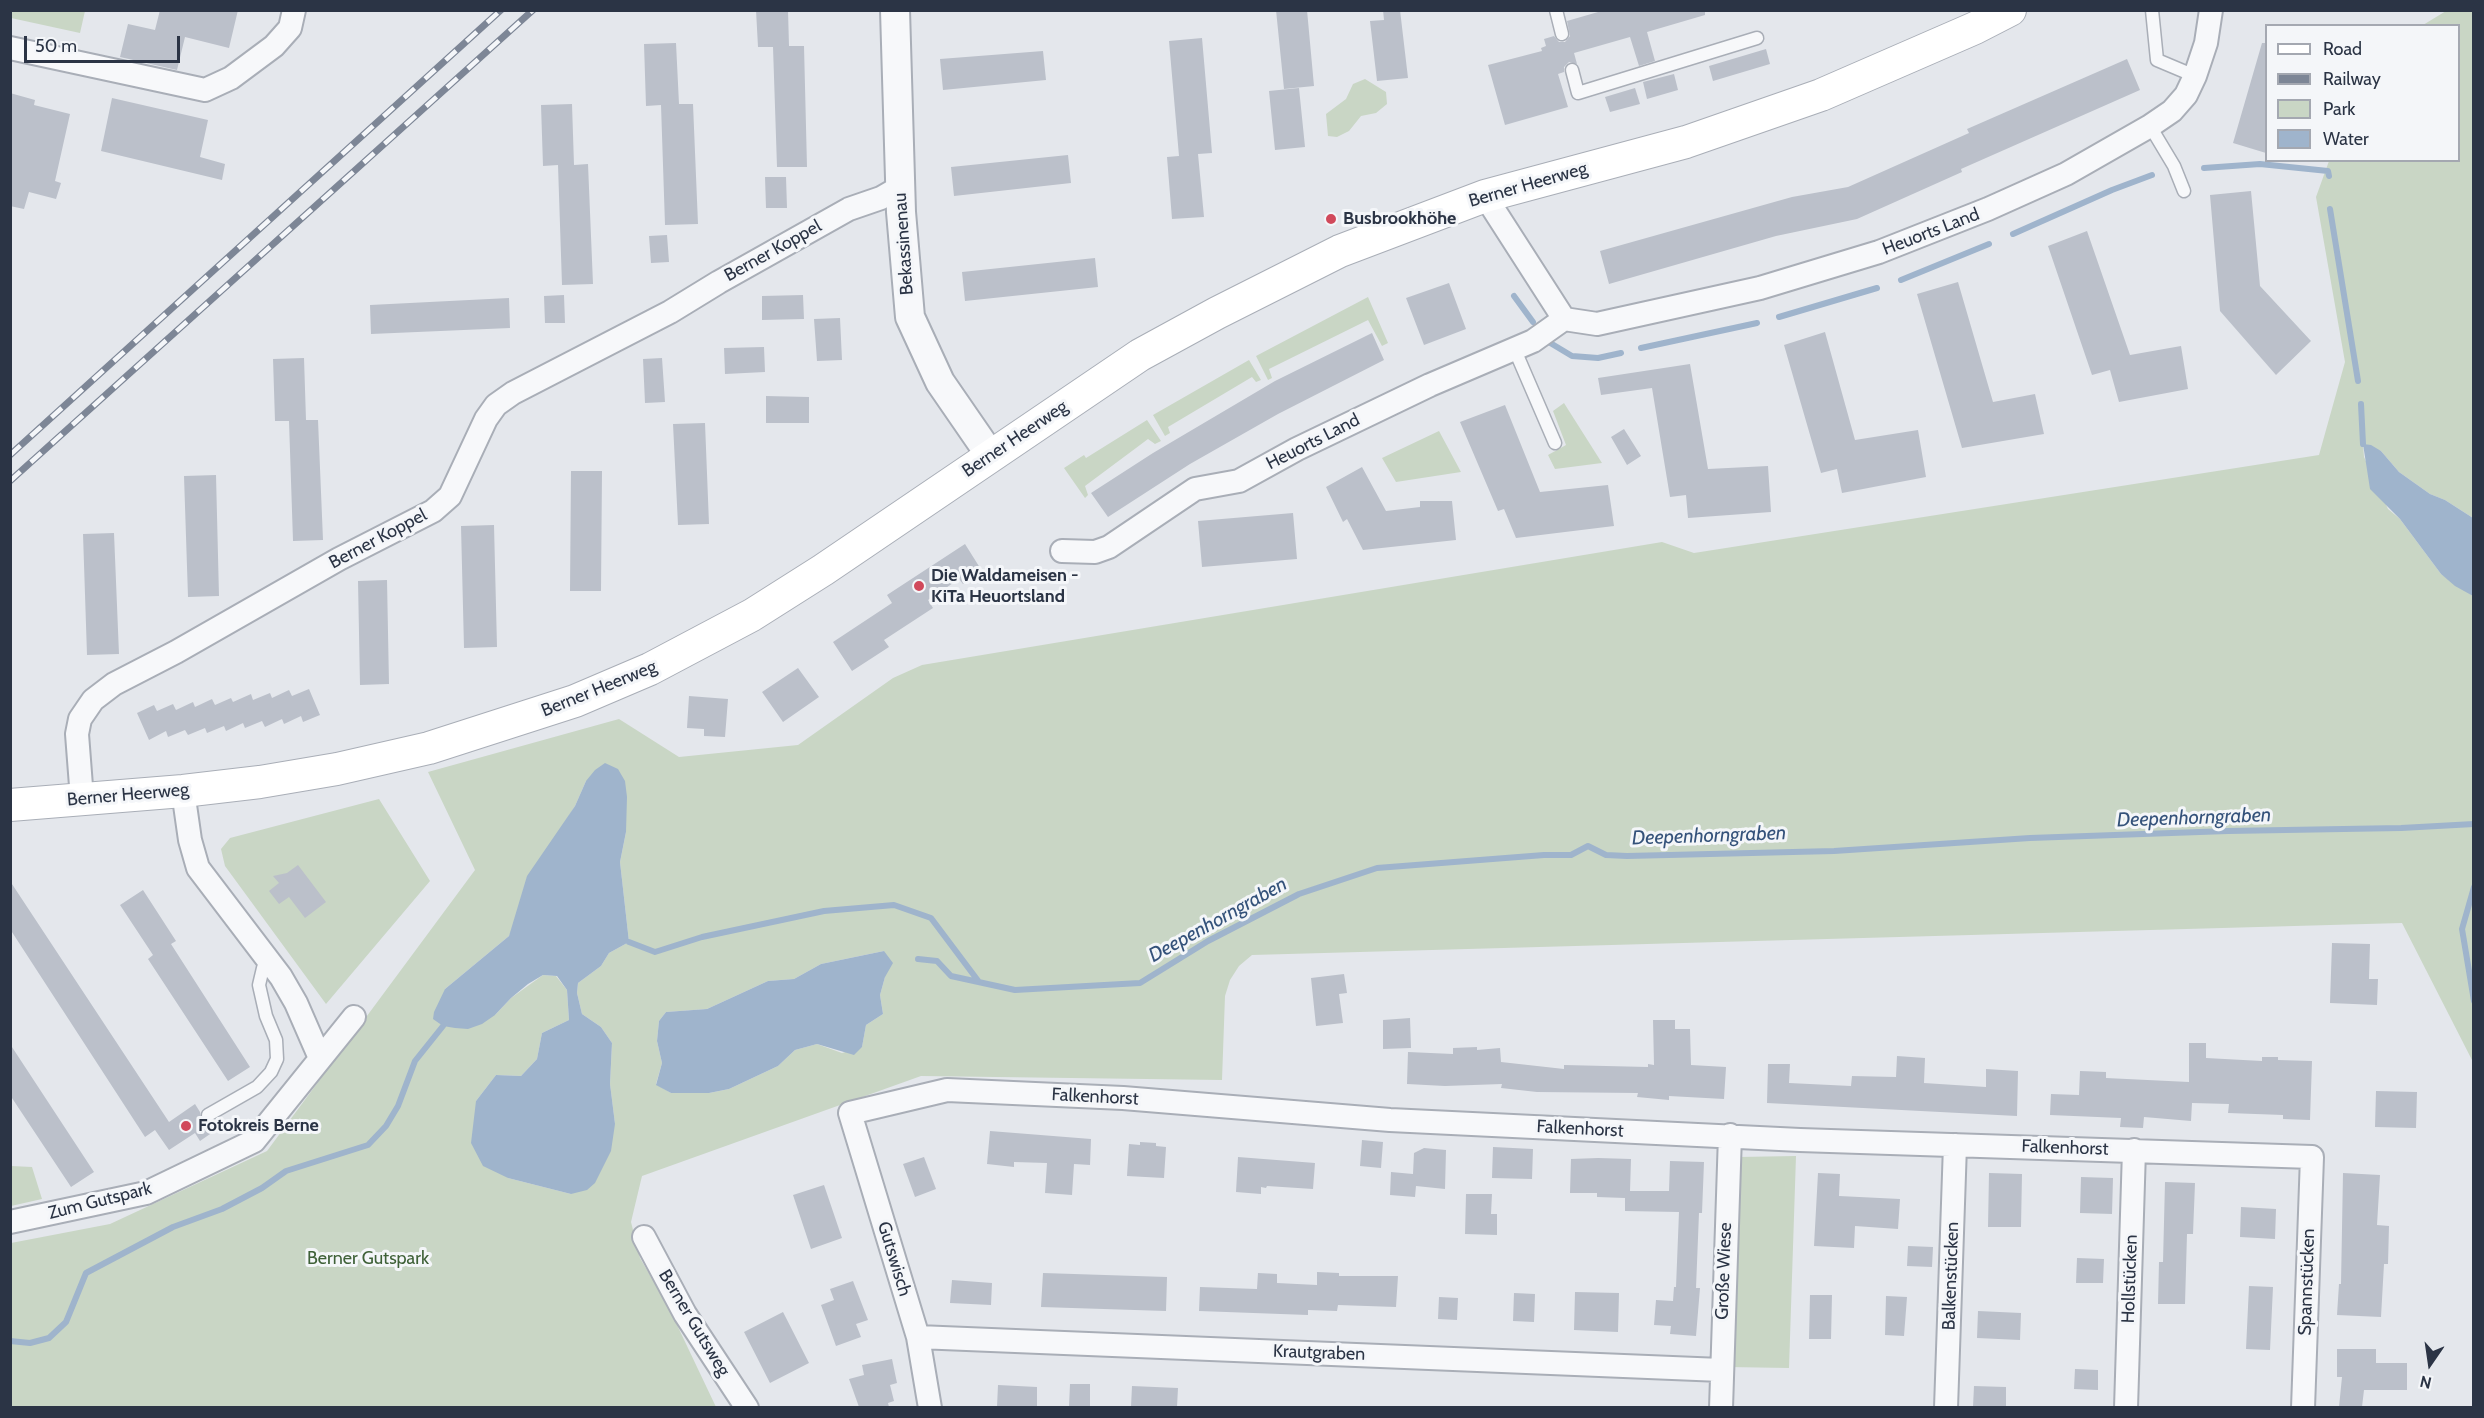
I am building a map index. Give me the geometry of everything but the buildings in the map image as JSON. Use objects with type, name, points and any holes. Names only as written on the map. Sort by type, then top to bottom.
[{"type":"main road","name":"Berner Heerweg","points":[[10,805],[183,791],[338,769],[512,723],[575,701],[650,669],[752,615],[1140,355],[1216,313],[1340,251],[1485,196],[1686,142],[1798,103],[1953,38],[2010,10]]},
{"type":"street","points":[[10,48],[205,90],[231,78],[274,46],[290,28],[294,10]]},
{"type":"street","name":"Bekassinenau","points":[[895,10],[900,187],[910,317],[940,382],[991,456]]},
{"type":"street","name":"Heuorts Land","points":[[1062,551],[1095,552],[1109,547],[1195,489],[1239,482],[1297,448],[1430,385],[1533,340],[1564,319],[1597,324],[1760,288],[1880,252],[1988,209],[2056,178],[2150,126],[2172,111],[2186,95],[2195,76],[2206,43],[2211,10]]},
{"type":"street","name":"Berner Koppel","points":[[82,799],[77,734],[80,719],[93,700],[107,689],[339,559],[433,511],[450,496],[486,419],[496,405],[513,393],[670,312],[849,208],[881,198],[900,187]]},
{"type":"street","points":[[1485,196],[1564,319]]},
{"type":"street","points":[[183,791],[190,840],[198,868],[268,961],[296,1003],[320,1058]]},
{"type":"street","name":"Zum Gutspark","points":[[10,1222],[147,1193],[254,1141],[354,1017]]},
{"type":"street","name":"Falkenhorst","points":[[850,1113],[946,1090],[1123,1098],[1390,1120],[1730,1136],[2312,1157]]},
{"type":"street","name":"Gutswisch","points":[[850,1113],[918,1336],[930,1407]]},
{"type":"street","name":"Große Wiese","points":[[1721,1407],[1730,1136]]},
{"type":"street","name":"Balkenstücken","points":[[1946,1407],[1955,1145]]},
{"type":"street","name":"Hollstücken","points":[[2126,1407],[2134,1150]]},
{"type":"street","name":"Spannstücken","points":[[2303,1407],[2312,1157]]},
{"type":"street","name":"Berner Gutsweg","points":[[644,1237],[685,1314],[747,1407]]},
{"type":"street","name":"Krautgraben","points":[[918,1336],[1721,1370]]},
{"type":"lane","points":[[1556,10],[1562,34]]},
{"type":"lane","points":[[2152,10],[2157,60],[2195,76]]},
{"type":"lane","points":[[1572,70],[1578,93],[1757,38]]},
{"type":"lane","points":[[2150,126],[2174,166],[2184,191]]},
{"type":"lane","points":[[1514,348],[1555,443]]},
{"type":"lane","points":[[208,1115],[257,1087],[271,1072],[277,1059],[276,1040],[266,1016],[259,985],[263,968],[268,961]]},
{"type":"green space","points":[[11,10],[85,11],[80,33],[11,18]]},
{"type":"green space","name":"Berner Gutspark","points":[[2446,11],[2473,11],[2473,518],[2445,500],[2430,494],[2399,472],[2381,451],[2363,445],[2364,457],[2388,509],[2400,519],[2441,574],[2473,596],[2473,1062],[2402,923],[1252,955],[1239,966],[1230,980],[1225,996],[1222,1080],[921,1076],[642,1176],[631,1222],[640,1258],[668,1306],[716,1407],[11,1408],[11,1243],[110,1224],[267,1151],[475,870],[428,772],[619,719],[679,757],[798,745],[893,678],[922,665],[1662,542],[1694,553],[2319,455],[2345,362],[2316,197],[2329,162],[2460,162],[2460,24],[2425,24]],"holes":[[[586,781],[626,832],[620,862],[629,942],[609,953],[601,966],[578,983],[577,993],[582,1014],[601,1027],[612,1043],[610,1084],[615,1124],[571,1194],[508,1178],[476,1101],[496,1075],[521,1076],[537,1059],[542,1033],[569,1020],[567,990],[556,976],[543,975],[511,998],[495,1015],[445,989],[509,936]],[[884,951],[885,977],[880,995],[883,1014],[866,1025],[862,1047],[842,1053],[817,1044],[795,1050],[778,1066],[729,1089],[709,1093],[671,1093],[656,1084],[662,1063],[657,1041],[659,1021],[666,1012],[707,1009],[768,981],[794,979],[821,964]]]},
{"type":"green space","points":[[1365,79],[1386,92],[1387,104],[1376,113],[1361,116],[1349,131],[1337,137],[1328,136],[1326,114],[1346,99],[1353,84]]},
{"type":"green space","points":[[1368,297],[1388,343],[1382,346],[1368,320],[1269,369],[1272,378],[1268,380],[1256,356]]},
{"type":"green space","points":[[1249,360],[1261,380],[1256,382],[1252,377],[1168,427],[1170,433],[1165,436],[1153,415]]},
{"type":"green space","points":[[1564,403],[1602,463],[1555,469],[1548,455],[1566,445],[1553,411]]},
{"type":"green space","points":[[1147,420],[1161,441],[1155,444],[1148,439],[1085,486],[1088,495],[1085,498],[1064,468],[1084,455],[1086,458]]},
{"type":"green space","points":[[1439,431],[1461,472],[1396,482],[1382,458]]},
{"type":"green space","points":[[379,799],[430,881],[326,1004],[225,866],[221,849],[230,838]]},
{"type":"green space","points":[[1796,1156],[1789,1368],[1728,1367],[1738,1157]]},
{"type":"green space","points":[[11,1166],[32,1167],[42,1199],[11,1206]]},
{"type":"water","points":[[2363,444],[2371,445],[2381,451],[2399,472],[2430,494],[2445,500],[2473,518],[2473,596],[2455,586],[2441,574],[2400,519],[2370,489]]},
{"type":"water","points":[[605,763],[618,769],[625,781],[626,832],[620,862],[629,942],[609,953],[601,966],[578,983],[577,993],[582,1014],[601,1027],[612,1043],[610,1084],[615,1124],[611,1151],[595,1183],[587,1190],[571,1194],[508,1178],[483,1166],[471,1143],[476,1101],[496,1075],[521,1076],[537,1059],[542,1033],[569,1020],[567,990],[557,976],[543,975],[511,998],[495,1015],[482,1024],[468,1029],[443,1026],[433,1019],[445,989],[509,936],[527,876],[575,806],[586,781]]},
{"type":"water","points":[[884,951],[893,963],[885,977],[880,995],[883,1014],[866,1025],[862,1047],[854,1055],[817,1044],[795,1050],[778,1066],[729,1089],[709,1093],[671,1093],[656,1085],[662,1063],[657,1041],[659,1021],[666,1012],[707,1009],[768,981],[794,979],[821,964]]},
{"type":"waterway","points":[[2204,168],[2260,164],[2328,171],[2329,176]]},
{"type":"waterway","points":[[2013,234],[2112,190],[2152,175]]},
{"type":"waterway","points":[[2330,209],[2358,381]]},
{"type":"waterway","points":[[1901,280],[1989,244]]},
{"type":"waterway","points":[[1779,317],[1877,288]]},
{"type":"waterway","points":[[1514,296],[1533,322]]},
{"type":"waterway","points":[[1641,348],[1757,323]]},
{"type":"waterway","points":[[1547,341],[1572,356],[1598,358],[1621,353]]},
{"type":"waterway","points":[[2361,404],[2363,444]]},
{"type":"waterway","name":"Deepenhorngraben","points":[[918,959],[937,961],[951,976],[1015,990],[1140,983],[1208,941],[1299,894],[1377,868],[1544,855],[1571,855],[1588,846],[1606,855],[1627,856],[1834,851],[2030,838],[2474,824]]},
{"type":"waterway","points":[[2474,887],[2462,929],[2474,1001]]},
{"type":"waterway","name":"Deepenhorngraben","points":[[629,942],[655,952],[702,937],[824,911],[894,905],[931,918],[979,982]]},
{"type":"waterway","points":[[10,1341],[30,1343],[49,1338],[66,1322],[86,1273],[173,1227],[222,1209],[262,1188],[286,1171],[368,1145],[386,1126],[398,1106],[415,1061],[443,1026]]},
{"type":"railway","points":[[10,455],[501,10]]},
{"type":"railway","points":[[10,481],[533,10]]},
{"type":"place","name":"Busbrookhöhe","points":[[1331,219]]},
{"type":"place","name":"Die Waldameisen - KiTa Heuortsland","points":[[919,586]]},
{"type":"place","name":"Fotokreis Berne","points":[[186,1126]]}]
